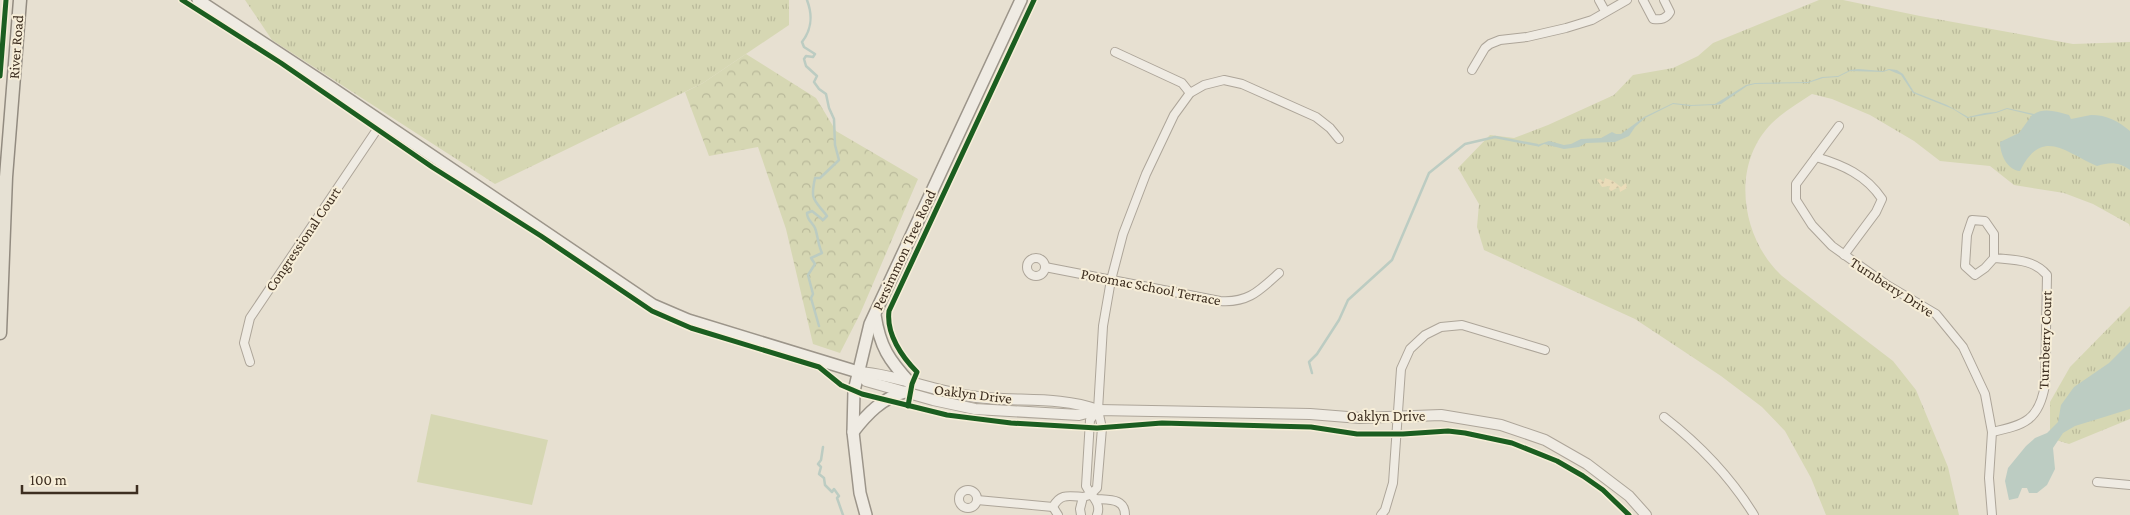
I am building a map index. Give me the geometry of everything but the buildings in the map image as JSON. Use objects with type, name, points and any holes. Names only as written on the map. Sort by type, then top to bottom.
[{"type":"main road","name":"River Road","points":[[0,333],[6,177],[20,0]]},
{"type":"main road","points":[[198,0],[654,305],[688,320],[858,372]]},
{"type":"main road","name":"Persimmon Tree Road","points":[[866,515],[860,493],[852,432],[854,391],[870,324],[1021,0]]},
{"type":"main road","points":[[852,432],[870,411],[908,388],[890,362],[878,335],[875,314]]},
{"type":"street","points":[[1599,0],[1606,12]]},
{"type":"street","points":[[1472,70],[1485,48],[1490,44],[1500,40],[1527,37],[1566,28],[1592,20],[1626,0]]},
{"type":"street","points":[[1643,0],[1653,19],[1660,20],[1667,17],[1670,12],[1664,0]]},
{"type":"street","points":[[1115,52],[1182,83],[1190,93]]},
{"type":"street","points":[[1097,515],[1099,510],[1090,497],[1086,486],[1090,420],[1098,410],[1103,326],[1111,280],[1123,234],[1146,174],[1174,115],[1190,93],[1217,81],[1224,80],[1242,84],[1316,117],[1330,128],[1339,139]]},
{"type":"street","name":"Congressional Court","points":[[250,362],[244,343],[250,318],[382,122]]},
{"type":"street","name":"Turnberry Drive","points":[[1839,126],[1796,184],[1796,200],[1812,225],[1832,246],[1887,285],[1923,305],[1945,323],[1963,347],[1985,394],[1992,432],[1989,478],[1992,515]]},
{"type":"street","name":"Turnberry Drive","points":[[1816,157],[1837,164],[1862,176],[1882,199],[1876,212],[1844,255]]},
{"type":"street","points":[[1972,220],[1985,221],[1994,234],[1994,258],[1975,275],[1965,266],[1967,235],[1972,220]]},
{"type":"street","name":"Turnberry Court","points":[[1992,432],[2012,428],[2028,421],[2042,402],[2045,385],[2047,275],[2041,267],[2035,264],[2020,260],[1994,258]]},
{"type":"street","name":"Potomac School Terrace","points":[[1045,267],[1233,302],[1254,295],[1279,273]]},
{"type":"street","points":[[1381,515],[1385,510],[1393,483],[1396,464],[1401,369],[1410,349],[1425,335],[1441,327],[1462,325],[1545,350]]},
{"type":"street","name":"Oaklyn Drive","points":[[858,372],[866,381],[908,388],[975,409],[1079,415],[1098,410],[1397,417],[1441,415],[1501,425],[1545,440],[1587,464],[1629,496],[1646,515]]},
{"type":"street","points":[[1664,417],[1692,439],[1711,459],[1740,492],[1754,515]]},
{"type":"street","points":[[2098,482],[2130,485]]},
{"type":"street","points":[[1053,507],[1062,496],[1090,497],[1118,501],[1124,506],[1125,515]]},
{"type":"street","points":[[1080,515],[1080,509],[1090,497]]},
{"type":"street","points":[[978,500],[1053,507]]},
{"type":"street","points":[[1053,507],[1058,515]]},
{"type":"green space","points":[[245,0],[789,0],[789,25],[703,83],[495,184],[272,40]]},
{"type":"green space","points":[[1819,0],[1843,0],[2073,44],[2130,42],[2130,227],[2129,224],[2093,204],[2064,193],[2014,185],[1990,166],[1940,161],[1914,141],[1870,115],[1832,99],[1812,94],[1772,123],[1759,140],[1750,159],[1746,180],[1746,201],[1750,222],[1757,242],[1768,260],[1782,276],[1893,361],[1916,390],[1948,467],[1959,515],[1826,515],[1811,478],[1785,431],[1762,407],[1721,376],[1635,319],[1484,250],[1477,227],[1479,204],[1458,168],[1490,135],[1514,138],[1548,125],[1614,95],[1633,75],[1673,68],[1698,56],[1713,43]]},
{"type":"green space","points":[[746,54],[816,98],[836,131],[918,179],[860,314],[840,353],[813,344],[786,229],[758,147],[709,156],[685,92],[703,83]]},
{"type":"green space","points":[[2130,306],[2130,419],[2069,444],[2050,438],[2050,402],[2070,367]]},
{"type":"green space","points":[[431,414],[548,440],[532,505],[417,482]]},
{"type":"sand","points":[[1605,178],[1621,187],[1626,183],[1627,188],[1620,192],[1619,187],[1611,191],[1609,189],[1610,186],[1602,187],[1597,180],[1600,179],[1604,182]]},
{"type":"shaded area","points":[[1858,69],[1897,70],[1903,74],[1914,92],[1947,105],[1968,117],[2007,108],[2034,114],[2047,110],[2069,115],[2071,119],[2091,115],[2107,117],[2130,131],[2130,170],[2114,163],[2097,166],[2065,150],[2046,146],[2037,149],[2028,157],[2020,171],[2015,170],[2005,161],[2000,142],[2019,133],[2032,115],[2007,109],[1996,113],[1967,118],[1953,109],[1913,93],[1901,75],[1889,70],[1883,72],[1850,71],[1838,77],[1823,78],[1808,83],[1755,84],[1747,86],[1721,104],[1690,106],[1673,104],[1645,118],[1629,136],[1615,142],[1586,143],[1579,147],[1564,149],[1544,144],[1538,147],[1537,145],[1549,141],[1564,145],[1581,139],[1601,138],[1612,132],[1621,134],[1644,117],[1673,103],[1691,105],[1715,104],[1746,85],[1755,83],[1808,82],[1822,77],[1838,76],[1850,70]]},
{"type":"shaded area","points":[[2130,342],[2130,409],[2075,426],[2063,433],[2053,448],[2055,469],[2047,485],[2037,493],[2029,493],[2027,488],[2022,488],[2018,498],[2009,500],[2005,481],[2008,468],[2026,446],[2035,438],[2047,433],[2058,422],[2061,405],[2074,387],[2109,363]]},
{"type":"waterway","points":[[807,0],[811,22],[802,42],[804,47],[815,54],[813,57],[806,56],[804,59],[806,66],[817,76],[814,82],[826,94],[834,119],[835,145],[839,160],[820,178],[815,178],[813,196],[816,203],[827,216],[823,220],[812,211],[807,213],[815,228],[822,253],[811,258],[815,264],[808,275],[813,294],[811,298],[819,326]]},
{"type":"waterway","points":[[1312,373],[1309,362],[1317,354],[1339,320],[1348,300],[1392,260],[1429,173],[1465,144],[1495,137],[1537,145]]},
{"type":"waterway","points":[[823,447],[821,460],[818,464],[821,467],[819,474],[824,478],[825,485],[832,492],[834,489],[839,496],[837,498],[843,515]]},
{"type":"cycle path","points":[[0,76],[6,0]]},
{"type":"cycle path","points":[[182,0],[281,63],[432,167],[541,236],[652,311],[691,328],[819,367],[841,385],[862,394],[947,415],[1011,423],[1097,428],[1162,423],[1311,427],[1357,434],[1403,434],[1448,431],[1465,433],[1512,443],[1557,461],[1603,490],[1629,515]]},
{"type":"cycle path","points":[[908,406],[912,384],[917,372],[896,344],[890,328],[889,311],[1034,0]]}]
